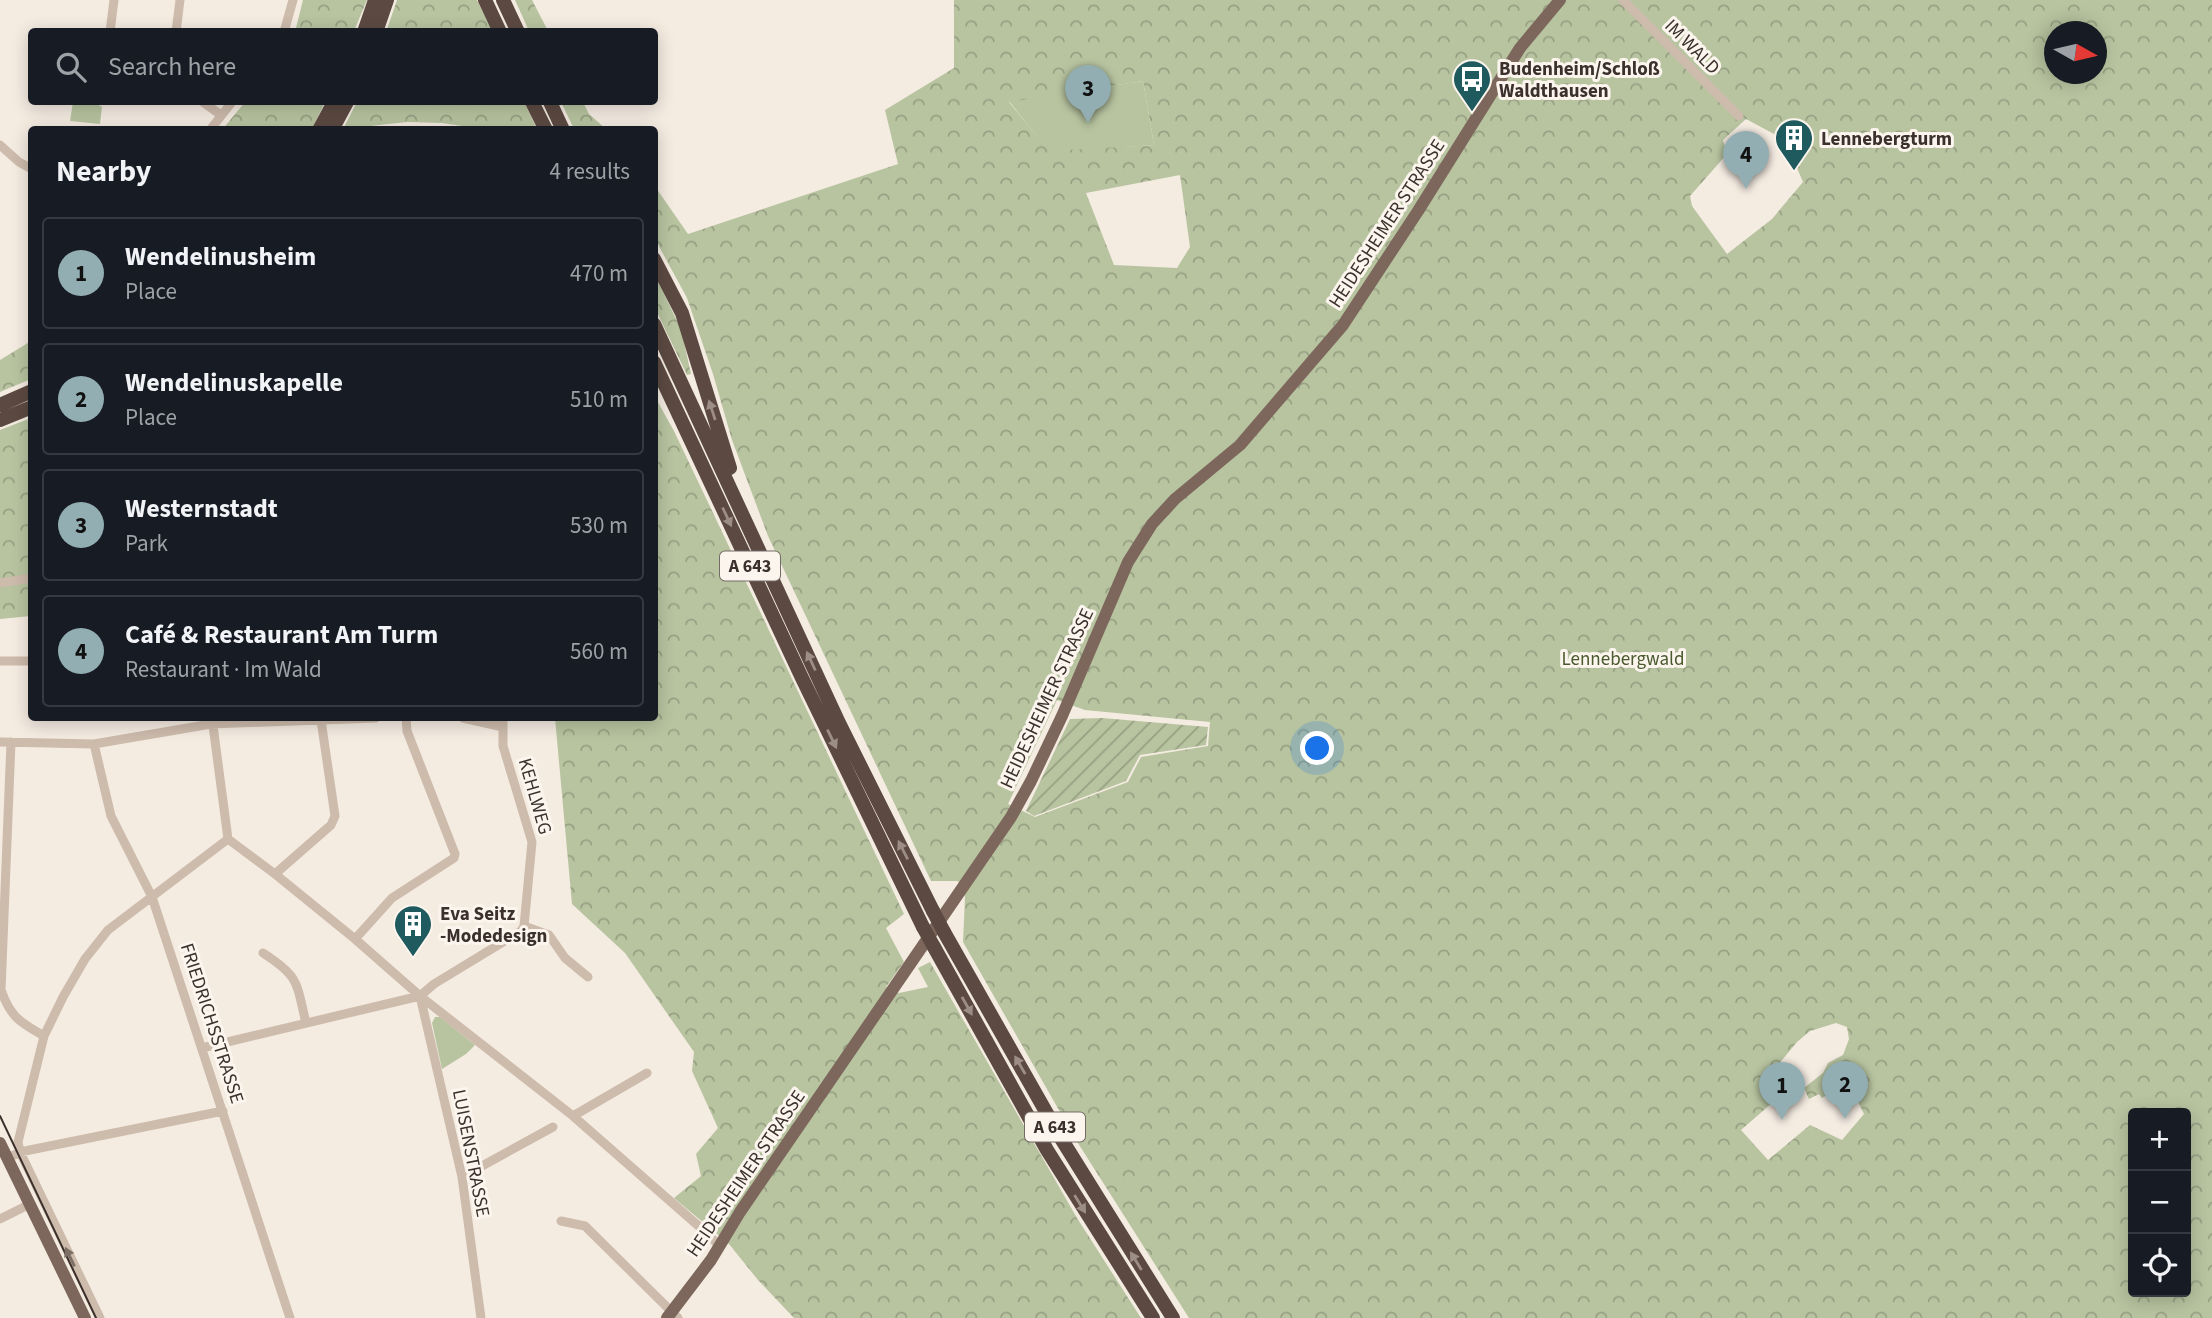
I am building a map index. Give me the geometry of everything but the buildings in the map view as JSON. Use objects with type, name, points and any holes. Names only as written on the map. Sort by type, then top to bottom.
[{"type":"highway","points":[[365,28],[375,0]]},
{"type":"highway","points":[[377,28],[387,0]]},
{"type":"highway","points":[[485,0],[498,28]]},
{"type":"highway","points":[[503,0],[515,28]]},
{"type":"highway","points":[[321,126],[332,105]]},
{"type":"highway","points":[[334,126],[345,105]]},
{"type":"highway","points":[[534,105],[544,126]]},
{"type":"highway","points":[[551,105],[561,126]]},
{"type":"highway","points":[[658,267],[682,313],[743,513]]},
{"type":"highway","name":"A 643","points":[[658,332],[839,723],[933,911],[1062,1140],[1173,1318]]},
{"type":"highway","name":"A 643","points":[[658,370],[802,678],[923,927],[1047,1150],[1153,1318]]},
{"type":"highway","points":[[658,392],[698,455]]},
{"type":"highway","points":[[0,405],[28,393]]},
{"type":"highway","points":[[0,420],[28,409]]},
{"type":"main road","name":"HEIDESHEIMER STRASSE","points":[[672,1316],[740,1212],[1011,817],[1062,716],[1128,562],[1152,524],[1175,499],[1240,445],[1343,325],[1520,48],[1560,0]]},
{"type":"main road","points":[[0,1143],[85,1318]]},
{"type":"street","points":[[110,28],[114,0]]},
{"type":"street","points":[[176,28],[180,0]]},
{"type":"street","points":[[285,28],[293,0]]},
{"type":"street","name":"IM WALD","points":[[1623,0],[1739,116]]},
{"type":"street","points":[[207,105],[221,116]]},
{"type":"street","points":[[212,126],[230,105]]},
{"type":"street","points":[[0,145],[28,167]]},
{"type":"street","points":[[0,583],[28,579]]},
{"type":"street","points":[[0,661],[28,661]]},
{"type":"street","points":[[0,742],[94,744],[212,721],[229,839],[355,939],[420,996],[573,1116],[719,1246]]},
{"type":"street","points":[[275,874],[331,825],[335,816],[321,721]]},
{"type":"street","points":[[355,939],[392,898],[454,858],[455,854],[407,731],[406,721]]},
{"type":"street","name":"KEHLWEG","points":[[503,722],[503,746],[533,842],[524,926]]},
{"type":"street","points":[[11,742],[1,990],[7,1007],[20,1022],[44,1036]]},
{"type":"street","name":"FRIEDRICHSSTRASSE","points":[[94,744],[111,816],[152,897],[290,1318]]},
{"type":"street","points":[[100,1318],[20,1152],[18,1142],[44,1036],[85,959],[108,930],[229,839]]},
{"type":"street","points":[[202,1048],[420,996],[434,984],[521,931],[524,926],[549,935],[565,958],[588,977]]},
{"type":"street","points":[[263,953],[285,967],[292,975],[306,1023]]},
{"type":"street","name":"LUISENSTRASSE","points":[[420,996],[462,1177],[481,1318]]},
{"type":"street","points":[[573,1116],[647,1073]]},
{"type":"street","points":[[8,1158],[20,1152],[223,1111]]},
{"type":"street","points":[[462,1177],[553,1128]]},
{"type":"street","points":[[0,1219],[30,1204]]},
{"type":"street","name":"HEIDESHEIMER STRASSE","points":[[561,1221],[585,1226],[672,1316]]},
{"type":"green space","points":[[303,0],[367,0],[355,28],[296,28]]},
{"type":"green space","points":[[397,0],[477,0],[491,28],[387,28]]},
{"type":"green space","points":[[515,0],[532,0],[546,28],[528,28]]},
{"type":"green space","name":"Lennebergwald","points":[[954,0],[2212,0],[2212,1318],[1189,1318],[1076,1140],[963,942],[965,897],[958,881],[931,881],[768,536],[732,440],[687,298],[658,245],[658,191],[688,234],[898,164],[885,110],[954,68]],"holes":[[[1143,81],[1154,145],[1049,151],[1009,102]],[[1746,119],[1785,140],[1803,182],[1772,219],[1727,254],[1692,206],[1690,196],[1727,154],[1723,140]],[[1180,175],[1190,247],[1177,268],[1114,265],[1086,193]],[[1057,700],[1085,710],[1210,722],[1208,746],[1141,757],[1128,782],[1035,817],[1008,804]],[[1836,1023],[1847,1027],[1849,1039],[1843,1055],[1828,1063],[1823,1073],[1804,1088],[1809,1099],[1819,1094],[1822,1098],[1848,1082],[1864,1114],[1842,1140],[1810,1125],[1768,1160],[1741,1130],[1788,1089],[1773,1071],[1797,1042],[1810,1031]]]},
{"type":"green space","points":[[1143,81],[1154,145],[1049,152],[1009,101]]},
{"type":"green space","points":[[73,105],[102,107],[100,124],[70,121]]},
{"type":"green space","points":[[243,105],[324,105],[313,126],[225,126]]},
{"type":"green space","points":[[355,105],[525,105],[536,126],[462,126],[407,122],[345,126]]},
{"type":"green space","points":[[562,105],[584,105],[589,114],[603,126],[573,126]]},
{"type":"green space","points":[[658,281],[681,329],[691,374],[687,375],[658,314]]},
{"type":"green space","points":[[28,343],[28,380],[0,392],[0,360]]},
{"type":"green space","points":[[658,402],[904,914],[886,928],[904,962],[886,987],[899,993],[928,987],[918,968],[930,962],[1077,1218],[1141,1318],[794,1318],[729,1244],[674,1198],[701,1176],[696,1154],[718,1128],[692,1071],[694,1052],[625,953],[572,904],[555,721],[658,721]]},
{"type":"green space","points":[[28,419],[28,616],[0,619],[0,430]]},
{"type":"green space","points":[[1102,718],[1208,727],[1206,745],[1140,755],[1126,781],[1034,816],[1026,811],[1070,719]]},
{"type":"green space","points":[[435,1017],[440,1017],[475,1045],[442,1069],[432,1023]]},
{"type":"tram line","points":[[0,1116],[96,1318]]},
{"type":"place","name":"Budenheim/Schloß Waldthausen","points":[[1472,113]]},
{"type":"place","name":"Westernstadt","points":[[1088,123]]},
{"type":"place","name":"Lennebergturm","points":[[1794,172]]},
{"type":"place","name":"Café & Restaurant Am Turm","points":[[1746,189]]},
{"type":"place","name":"Eva Seitz -Modedesign","points":[[413,958]]},
{"type":"place","name":"Wendelinuskapelle","points":[[1845,1119]]},
{"type":"place","name":"Wendelinusheim","points":[[1782,1120]]}]
